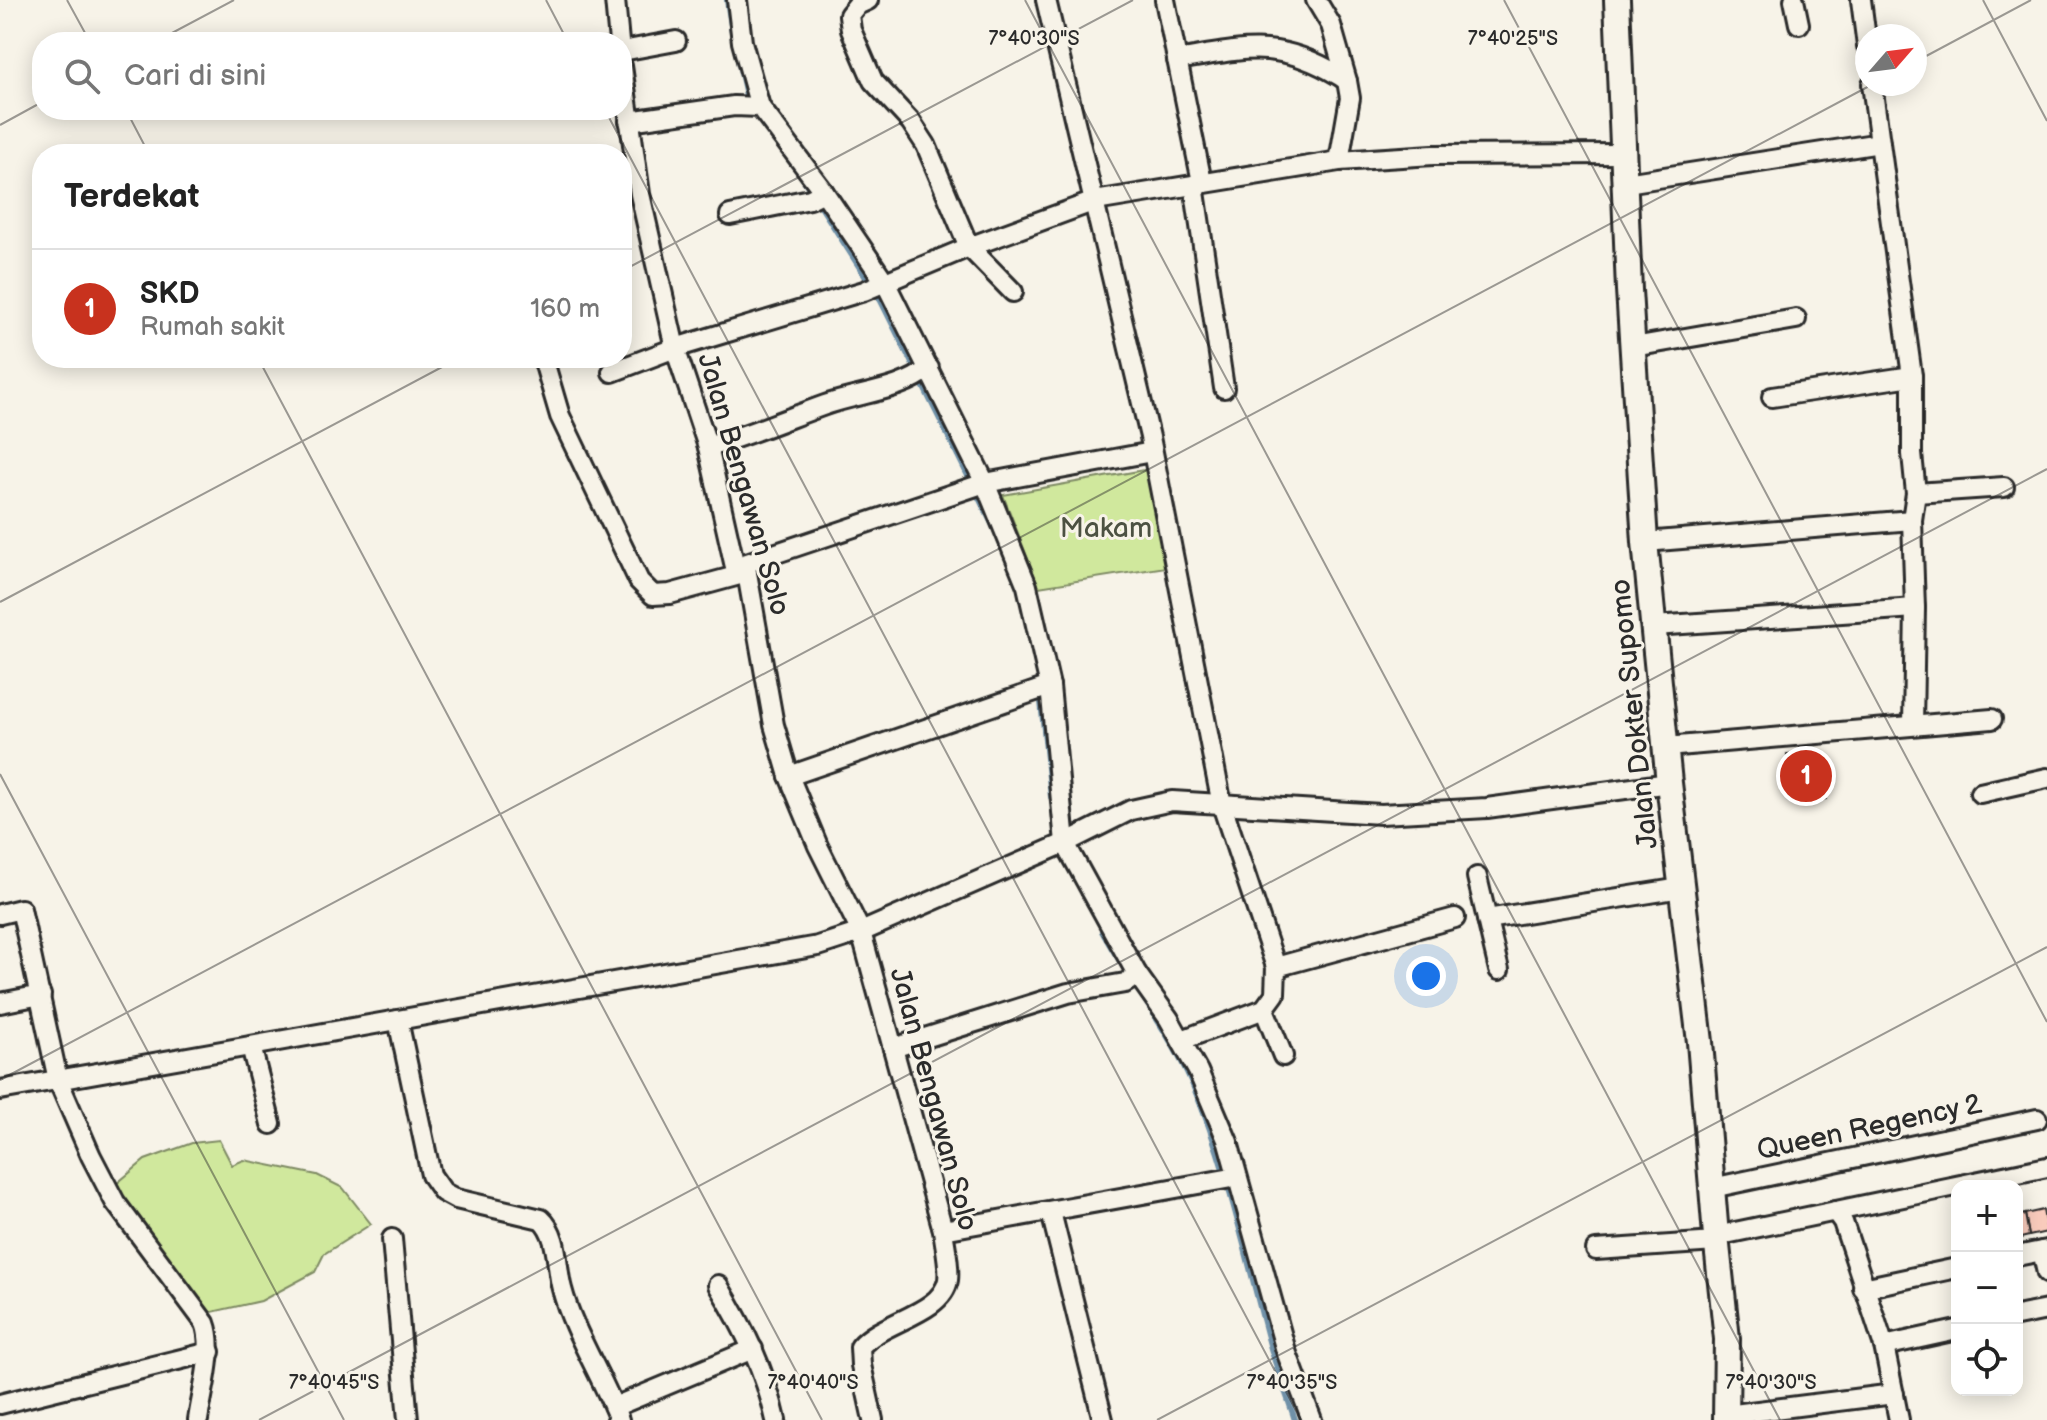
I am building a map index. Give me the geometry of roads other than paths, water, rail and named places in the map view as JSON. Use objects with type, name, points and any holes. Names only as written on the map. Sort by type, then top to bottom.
[{"type":"street","points":[[615,0],[618,32]]},
{"type":"street","points":[[737,0],[742,42],[760,107],[875,286],[1027,586],[1065,843],[1132,978],[1182,1040],[1218,1118],[1229,1179],[1312,1420]]},
{"type":"street","points":[[868,0],[857,5],[849,15],[851,30],[873,81],[911,122],[926,145],[969,247],[1013,292]]},
{"type":"street","points":[[1046,0],[1152,452],[1222,805],[1276,967],[1275,994],[1264,1009],[1182,1040]]},
{"type":"street","points":[[1165,0],[1198,184],[1224,388]]},
{"type":"street","points":[[1316,0],[1331,25],[1350,98],[1339,161]]},
{"type":"street","name":"Jalan Dokter Supomo","points":[[1617,0],[1629,290],[1645,542],[1669,783],[1700,1042],[1727,1339],[1726,1417]]},
{"type":"street","points":[[1794,0],[1799,24]]},
{"type":"street","points":[[1861,0],[1864,24]]},
{"type":"street","points":[[632,49],[676,41]]},
{"type":"street","points":[[1177,60],[1253,48],[1291,53],[1347,81]]},
{"type":"street","points":[[1874,96],[1912,376],[1912,454],[1916,493],[1912,520],[1915,608],[1913,725]]},
{"type":"street","points":[[629,121],[734,106],[760,107]]},
{"type":"street","name":"Jalan Bengawan Solo","points":[[629,121],[630,144]]},
{"type":"street","points":[[1626,183],[1880,143]]},
{"type":"street","points":[[632,364],[875,286],[969,247],[1095,201],[1339,161],[1433,155],[1623,154]]},
{"type":"street","points":[[730,215],[818,195]]},
{"type":"street","name":"Jalan Bengawan Solo","points":[[632,199],[675,348],[708,447],[741,570],[774,725],[789,776],[818,846],[861,932],[943,1230],[948,1277],[944,1294],[927,1308],[871,1335],[860,1347],[873,1420]]},
{"type":"street","points":[[1633,347],[1796,319]]},
{"type":"street","points":[[546,368],[560,416],[639,581],[653,595],[670,594],[976,486],[1152,452]]},
{"type":"street","points":[[612,372],[622,368]]},
{"type":"street","points":[[708,447],[921,373]]},
{"type":"street","points":[[1772,397],[1912,376]]},
{"type":"street","points":[[1916,493],[2004,487]]},
{"type":"street","points":[[1645,542],[1912,520]]},
{"type":"street","points":[[1654,626],[1915,608]]},
{"type":"street","points":[[789,776],[1044,689]]},
{"type":"street","points":[[1666,747],[1992,719]]},
{"type":"street","points":[[1980,793],[2047,778]]},
{"type":"street","points":[[0,1090],[818,946],[861,932],[1065,843],[1131,810],[1152,804],[1172,801],[1381,814],[1487,808],[1669,783]]},
{"type":"street","points":[[1477,877],[1499,970]]},
{"type":"street","points":[[1487,919],[1681,888]]},
{"type":"street","points":[[0,914],[21,909],[58,1080],[91,1156],[115,1202],[205,1323],[210,1337],[210,1352],[198,1420]]},
{"type":"street","points":[[1276,967],[1455,918]]},
{"type":"street","points":[[893,1048],[1068,993],[1132,978]]},
{"type":"street","points":[[0,1003],[41,995]]},
{"type":"street","points":[[1264,1009],[1283,1056]]},
{"type":"street","points":[[398,1020],[423,1146],[435,1184],[456,1199],[541,1219],[546,1224],[552,1237],[566,1301],[617,1414],[753,1349]]},
{"type":"street","points":[[251,1046],[271,1124]]},
{"type":"street","name":"Queen Regency 2","points":[[1712,1188],[2037,1119]]},
{"type":"street","points":[[1596,1250],[1716,1239],[2047,1167]]},
{"type":"street","points":[[943,1230],[1229,1179]]},
{"type":"street","points":[[1835,1211],[1843,1222],[1884,1346],[1899,1420]]},
{"type":"street","points":[[1051,1212],[1103,1420]]},
{"type":"street","points":[[392,1239],[408,1420]]},
{"type":"street","points":[[2023,1255],[2044,1250],[2047,1273]]},
{"type":"street","points":[[1863,1288],[1951,1269]]},
{"type":"street","points":[[718,1285],[762,1368],[776,1420]]},
{"type":"street","points":[[2023,1315],[2047,1310]]},
{"type":"street","points":[[1884,1346],[1951,1331]]},
{"type":"street","points":[[0,1404],[210,1352]]},
{"type":"street","points":[[1726,1417],[1894,1394]]},
{"type":"waterway","points":[[727,0],[732,32]]},
{"type":"waterway","points":[[735,47],[747,99]]},
{"type":"waterway","points":[[800,174],[881,301],[996,532]]},
{"type":"waterway","points":[[1040,692],[1051,797]]},
{"type":"waterway","points":[[1102,931],[1172,1044],[1205,1115],[1226,1180],[1273,1354],[1295,1420]]},
{"type":"place","name":"SKD","points":[[1806,776]]},
{"type":"park label","name":"Makam","points":[[1106,527]]}]
